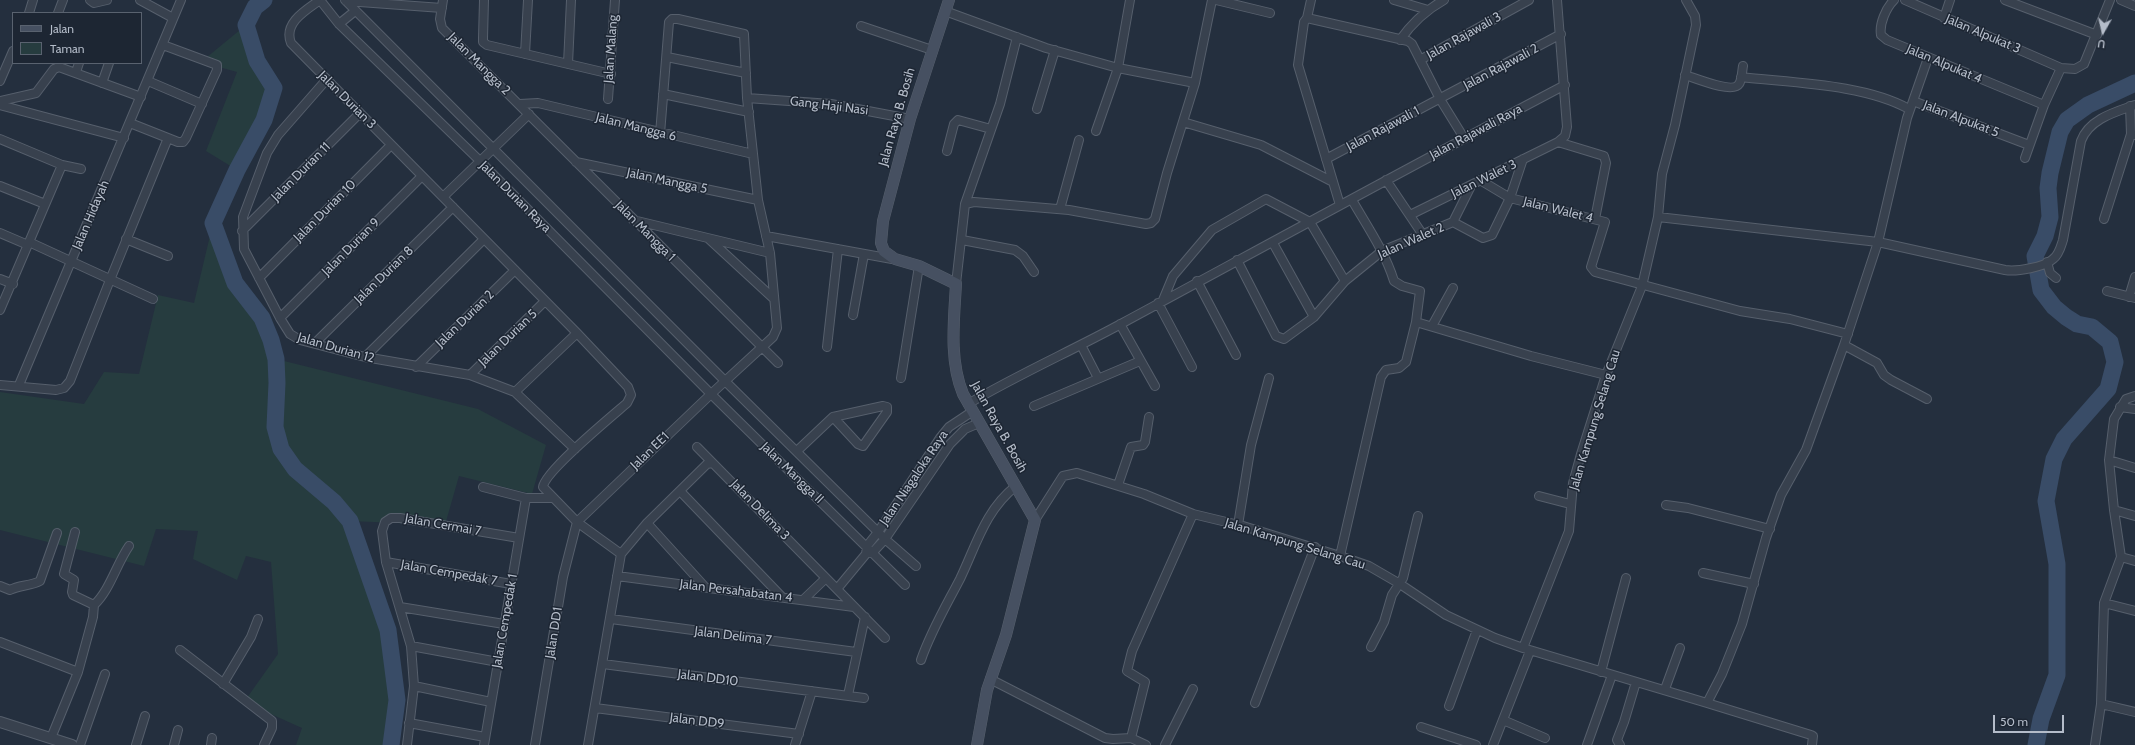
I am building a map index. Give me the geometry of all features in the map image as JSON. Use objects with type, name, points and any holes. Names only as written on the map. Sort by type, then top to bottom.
[{"type":"main road","name":"Jalan Raya B. Bosih","points":[[895,259],[884,251],[881,243],[882,221],[910,119],[949,0]]},
{"type":"main road","points":[[895,259],[919,266],[956,284]]},
{"type":"main road","name":"Jalan Raya B. Bosih","points":[[956,284],[954,333],[955,366],[958,383],[970,408],[1035,520]]},
{"type":"main road","points":[[979,744],[990,679],[1006,635],[1035,520]]},
{"type":"street","points":[[29,12],[33,0]]},
{"type":"street","points":[[58,12],[63,0]]},
{"type":"street","points":[[90,0],[94,3],[105,1]]},
{"type":"street","points":[[140,0],[173,18]]},
{"type":"street","name":"Jalan Hidayah","points":[[19,385],[181,0]]},
{"type":"street","name":"Jalan Durian Raya","points":[[320,0],[339,24],[479,160],[711,394]]},
{"type":"street","name":"Jalan Durian 3","points":[[320,0],[294,22],[289,33],[292,43],[577,333],[628,387],[631,395],[627,403],[575,449]]},
{"type":"street","points":[[346,0],[443,4]]},
{"type":"street","name":"Jalan Durian Raya","points":[[346,0],[725,381]]},
{"type":"street","points":[[484,0],[483,42],[487,45],[610,74]]},
{"type":"street","points":[[525,54],[528,0]]},
{"type":"street","points":[[568,64],[571,0]]},
{"type":"street","name":"Jalan Malang","points":[[608,99],[615,0]]},
{"type":"street","points":[[1096,131],[1118,68],[1130,0]]},
{"type":"street","points":[[965,204],[974,202],[1060,209],[1146,224],[1151,223],[1155,219],[1166,173],[1195,83],[1212,0]]},
{"type":"street","points":[[1216,0],[1270,13]]},
{"type":"street","points":[[1311,0],[1307,18],[1304,22],[1298,65],[1340,205]]},
{"type":"street","points":[[1394,0],[1428,10]]},
{"type":"street","points":[[1400,40],[1409,26],[1436,2],[1444,0]]},
{"type":"street","name":"Jalan Rajawali 3","points":[[1420,60],[1529,0]]},
{"type":"street","points":[[1557,0],[1565,85],[1567,132],[1558,142]]},
{"type":"street","name":"Jalan Kampung Selang Cau","points":[[1035,520],[1063,476],[1077,473],[1144,494],[1193,514],[1315,547],[1369,566],[1400,584],[1446,615],[1477,630],[1527,649],[1569,531],[1570,504],[1573,483],[1606,375],[1642,286],[1658,217],[1662,174],[1675,125],[1696,25],[1695,16],[1686,0]]},
{"type":"street","name":"Jalan Alpukat 4","points":[[1894,0],[1888,7],[1879,28],[1881,35],[1887,40],[2044,105]]},
{"type":"street","name":"Jalan Alpukat 3","points":[[1905,0],[2061,68]]},
{"type":"street","points":[[1944,18],[1950,0]]},
{"type":"street","points":[[2005,0],[2097,35]]},
{"type":"street","points":[[2025,158],[2028,145],[2044,105],[2061,68],[2080,68],[2097,35],[2110,0]]},
{"type":"street","points":[[2121,0],[2135,6]]},
{"type":"street","name":"Jalan Mangga 2","points":[[443,4],[440,19],[442,28],[529,114]]},
{"type":"street","points":[[339,24],[355,10]]},
{"type":"street","points":[[945,11],[1055,50],[1118,68],[1195,83]]},
{"type":"street","points":[[1307,18],[1412,44],[1440,99],[1464,138]]},
{"type":"street","name":"Jalan EE1","points":[[577,522],[773,337],[777,328],[770,253],[758,200],[747,98],[744,34],[672,19],[669,22],[666,57]]},
{"type":"street","points":[[862,26],[932,50]]},
{"type":"street","name":"Jalan Rajawali 2","points":[[1440,99],[1561,34]]},
{"type":"street","points":[[956,284],[965,204],[969,188],[975,178],[992,129],[1017,37]]},
{"type":"street","points":[[130,123],[168,138],[183,142],[217,70],[217,65],[163,45]]},
{"type":"street","points":[[1037,109],[1055,50]]},
{"type":"street","points":[[0,81],[12,55]]},
{"type":"street","points":[[660,134],[666,57],[746,73]]},
{"type":"street","name":"Jalan Alpukat 5","points":[[1928,58],[1913,102],[2028,145]]},
{"type":"street","points":[[76,72],[79,64]]},
{"type":"street","points":[[102,83],[109,64]]},
{"type":"street","points":[[1685,75],[1728,88],[1735,88],[1740,84],[1744,66]]},
{"type":"street","points":[[0,101],[36,93],[56,67],[76,72],[141,97]]},
{"type":"street","points":[[1741,77],[1870,93],[1909,109]]},
{"type":"street","name":"Jalan Durian 12","points":[[327,79],[278,135],[267,153],[243,218],[242,231],[244,249],[290,334],[300,340],[365,357],[416,367],[470,375],[515,392],[575,449]]},
{"type":"street","points":[[148,81],[202,104]]},
{"type":"street","name":"Jalan Rajawali Raya","points":[[1160,302],[1237,260],[1273,243],[1386,180],[1565,85]]},
{"type":"street","points":[[663,94],[749,112]]},
{"type":"street","name":"Gang Haji Nasi","points":[[747,98],[831,104],[910,119]]},
{"type":"street","name":"Jalan Rajawali 1","points":[[1326,159],[1440,99]]},
{"type":"street","points":[[1707,703],[1722,674],[1740,631],[1781,495],[1812,434],[1848,334],[1878,242],[1909,109],[1913,102]]},
{"type":"street","name":"Jalan Mangga 6","points":[[520,104],[538,103],[660,134],[753,154]]},
{"type":"street","points":[[0,105],[124,138]]},
{"type":"street","points":[[1658,217],[1878,242],[2005,270],[2024,269],[2046,263],[2053,259],[2064,240],[2083,134],[2087,128],[2097,121],[2133,106],[2133,135],[2104,219]]},
{"type":"street","name":"Jalan Durian 11","points":[[242,231],[360,113]]},
{"type":"street","points":[[443,197],[479,160],[529,114]]},
{"type":"street","name":"Jalan Mangga 1","points":[[529,114],[632,220],[778,363]]},
{"type":"street","points":[[947,151],[954,124],[958,120],[992,129]]},
{"type":"street","points":[[1183,122],[1261,145],[1333,182]]},
{"type":"street","points":[[0,385],[19,385],[56,390],[64,388],[70,381],[168,138]]},
{"type":"street","points":[[0,139],[62,165],[81,169]]},
{"type":"street","points":[[1060,209],[1079,140]]},
{"type":"street","points":[[1558,142],[1604,156],[1606,163],[1595,219]]},
{"type":"street","name":"Jalan Walet 3","points":[[1410,215],[1558,142]]},
{"type":"street","name":"Jalan Durian 10","points":[[259,278],[391,144]]},
{"type":"street","name":"Jalan Walet 2","points":[[1237,260],[1276,336],[1284,339],[1314,317],[1345,280],[1382,251],[1453,222],[1483,238],[1488,238],[1492,235],[1510,198],[1522,160]]},
{"type":"street","name":"Jalan Mangga 5","points":[[576,162],[758,200]]},
{"type":"street","points":[[0,310],[13,284],[62,165]]},
{"type":"street","name":"Jalan Durian 9","points":[[280,318],[422,176]]},
{"type":"street","points":[[1386,180],[1423,235]]},
{"type":"street","name":"Jalan Walet 4","points":[[1480,180],[1510,198],[1595,219],[1605,223],[1591,270],[1642,286]]},
{"type":"street","points":[[1453,222],[1472,185]]},
{"type":"street","points":[[0,186],[45,204]]},
{"type":"street","points":[[1192,367],[1160,302],[1173,276],[1212,230],[1266,199],[1310,222],[1345,280]]},
{"type":"street","points":[[1340,556],[1381,378],[1386,370],[1399,368],[1406,362],[1416,322],[1420,291],[1402,286],[1394,281],[1392,271],[1382,251],[1352,200]]},
{"type":"street","name":"Jalan Durian 8","points":[[315,344],[453,207]]},
{"type":"street","points":[[632,220],[770,253]]},
{"type":"street","points":[[0,233],[72,261],[110,280],[153,298]]},
{"type":"street","points":[[766,236],[895,259]]},
{"type":"street","points":[[708,238],[773,298]]},
{"type":"street","points":[[126,239],[168,256]]},
{"type":"street","points":[[365,357],[484,239]]},
{"type":"street","points":[[962,240],[1015,250],[1023,256],[1034,272]]},
{"type":"street","points":[[1273,243],[1314,317]]},
{"type":"street","points":[[827,347],[838,249]]},
{"type":"street","points":[[853,316],[864,254]]},
{"type":"street","points":[[2046,263],[2050,273],[2056,278]]},
{"type":"street","points":[[901,378],[919,266]]},
{"type":"street","name":"Jalan Durian 2","points":[[416,367],[515,270]]},
{"type":"street","points":[[2107,291],[2132,298],[2135,277]]},
{"type":"street","points":[[0,279],[13,284]]},
{"type":"street","points":[[1197,281],[1236,355]]},
{"type":"street","points":[[1642,286],[1740,311],[1790,318],[1848,334]]},
{"type":"street","points":[[1432,326],[1453,288]]},
{"type":"street","name":"Jalan Durian 5","points":[[470,375],[545,302]]},
{"type":"street","name":"Jalan Niagaloka Raya","points":[[869,551],[878,532],[940,438],[949,426],[970,408],[1160,302]]},
{"type":"street","points":[[1416,322],[1531,356],[1606,375]]},
{"type":"street","points":[[1120,324],[1155,386]]},
{"type":"street","points":[[515,392],[577,333]]},
{"type":"street","points":[[1081,345],[1098,378]]},
{"type":"street","points":[[1844,345],[1877,364],[1884,375],[1891,380],[1926,399]]},
{"type":"street","points":[[1034,406],[1140,361]]},
{"type":"street","points":[[1238,525],[1252,445],[1269,378]]},
{"type":"street","name":"Jalan Mangga II","points":[[725,381],[885,539],[916,566]]},
{"type":"street","name":"Jalan Mangga II","points":[[711,394],[905,585]]},
{"type":"street","points":[[2096,745],[2101,704],[2104,602],[2121,557],[2109,460],[2114,419],[2126,399],[2135,396]]},
{"type":"street","points":[[797,451],[833,418],[883,406],[887,407],[887,412],[863,446],[858,444],[833,418]]},
{"type":"street","points":[[2120,407],[2135,409]]},
{"type":"street","points":[[1118,486],[1131,447],[1143,445],[1145,442],[1149,417]]},
{"type":"street","name":"Jalan Niagaloka Raya","points":[[836,589],[869,551],[885,539],[950,444],[964,429],[979,423]]},
{"type":"street","name":"Jalan Delima 3","points":[[697,447],[885,638]]},
{"type":"street","points":[[575,449],[544,480],[543,488],[577,522],[620,554]]},
{"type":"street","points":[[2109,460],[2135,468]]},
{"type":"street","points":[[588,745],[611,619],[620,554],[647,523],[680,490],[707,464],[712,463]]},
{"type":"street","points":[[921,660],[927,643],[960,579],[988,517],[1003,496],[1016,486]]},
{"type":"street","points":[[483,487],[526,498],[553,498]]},
{"type":"street","points":[[680,490],[782,597]]},
{"type":"street","points":[[1539,496],[1570,504]]},
{"type":"street","name":"Jalan Cempedak 1","points":[[485,741],[526,498]]},
{"type":"street","points":[[1666,505],[1688,508],[1770,529]]},
{"type":"street","points":[[2114,510],[2135,516]]},
{"type":"street","points":[[1131,738],[1145,682],[1126,671],[1127,666],[1132,650],[1193,514]]},
{"type":"street","points":[[1371,647],[1384,622],[1392,595],[1400,584],[1406,567],[1418,516]]},
{"type":"street","name":"Jalan Cermai 7","points":[[386,562],[382,531],[385,522],[391,518],[519,538]]},
{"type":"street","name":"Jalan DD1","points":[[535,745],[563,577],[577,522]]},
{"type":"street","points":[[647,523],[705,588]]},
{"type":"street","points":[[75,532],[64,574],[74,580],[73,595],[94,605]]},
{"type":"street","points":[[0,586],[10,590],[17,586],[32,584],[40,580],[57,533]]},
{"type":"street","points":[[51,738],[78,672],[93,617],[94,605],[103,596],[116,566],[129,546]]},
{"type":"street","points":[[1255,703],[1315,547]]},
{"type":"street","points":[[2121,557],[2135,561]]},
{"type":"street","points":[[386,562],[411,646],[414,686],[407,745]]},
{"type":"street","name":"Jalan Cempedak 7","points":[[386,562],[511,584]]},
{"type":"street","points":[[1703,573],[1754,584]]},
{"type":"street","name":"Jalan Persahabatan 4","points":[[617,576],[854,607]]},
{"type":"street","points":[[803,600],[826,578]]},
{"type":"street","points":[[1601,672],[1626,578]]},
{"type":"street","points":[[2104,602],[2135,611]]},
{"type":"street","points":[[400,607],[504,624]]},
{"type":"street","points":[[848,695],[864,617]]},
{"type":"street","points":[[223,684],[251,637],[258,618]]},
{"type":"street","name":"Jalan Delima 7","points":[[611,619],[856,652]]},
{"type":"street","points":[[1449,706],[1477,630]]},
{"type":"street","points":[[0,642],[78,672]]},
{"type":"street","points":[[411,646],[498,662]]},
{"type":"street","points":[[1665,689],[1680,648]]},
{"type":"street","points":[[1493,745],[1527,649],[1601,672],[1665,689],[1811,735],[1813,736],[1812,745]]},
{"type":"street","points":[[180,650],[272,721],[272,728],[264,745]]},
{"type":"street","name":"Jalan DD10","points":[[603,664],[864,698]]},
{"type":"street","points":[[80,745],[105,674]]},
{"type":"street","points":[[1587,745],[1612,675]]},
{"type":"street","points":[[990,679],[1105,738],[1131,738],[1146,745]]},
{"type":"street","points":[[1620,745],[1617,740],[1636,682]]},
{"type":"street","points":[[414,686],[491,702]]},
{"type":"street","points":[[1165,745],[1193,689]]},
{"type":"street","points":[[795,745],[812,691]]},
{"type":"street","points":[[2101,704],[2135,712]]},
{"type":"street","name":"Jalan DD9","points":[[594,708],[799,734]]},
{"type":"street","points":[[136,745],[144,716]]},
{"type":"street","points":[[1503,720],[1545,738]]},
{"type":"street","points":[[0,722],[72,745]]},
{"type":"street","points":[[409,723],[485,741]]},
{"type":"street","points":[[1421,727],[1476,745]]},
{"type":"street","points":[[174,745],[178,730]]},
{"type":"green space","points":[[246,25],[257,61],[274,88],[264,120],[237,170],[206,151],[237,72],[201,62]]},
{"type":"green space","points":[[213,223],[235,283],[262,318],[276,359],[478,409],[546,445],[532,494],[459,476],[445,525],[350,521],[388,630],[397,700],[391,745],[296,745],[302,728],[244,702],[278,654],[271,562],[246,556],[237,580],[193,559],[198,531],[156,529],[144,566],[0,530],[0,392],[84,404],[104,372],[139,374],[158,295],[194,303]]},
{"type":"waterway","points":[[264,0],[255,7],[246,25],[257,61],[274,88],[264,120],[237,170],[213,223],[235,283],[262,318],[271,340],[276,359],[277,383],[275,427],[281,449],[295,469],[334,502],[350,521],[388,630],[397,700],[391,745]]},
{"type":"waterway","points":[[2036,745],[2041,719],[2057,675],[2057,564],[2046,501],[2054,459],[2064,439],[2108,389],[2115,362],[2110,342],[2092,327],[2077,324],[2066,317],[2054,307],[2041,290],[2035,256],[2045,236],[2050,217],[2048,188],[2060,132],[2067,120],[2088,105],[2135,83]]}]
